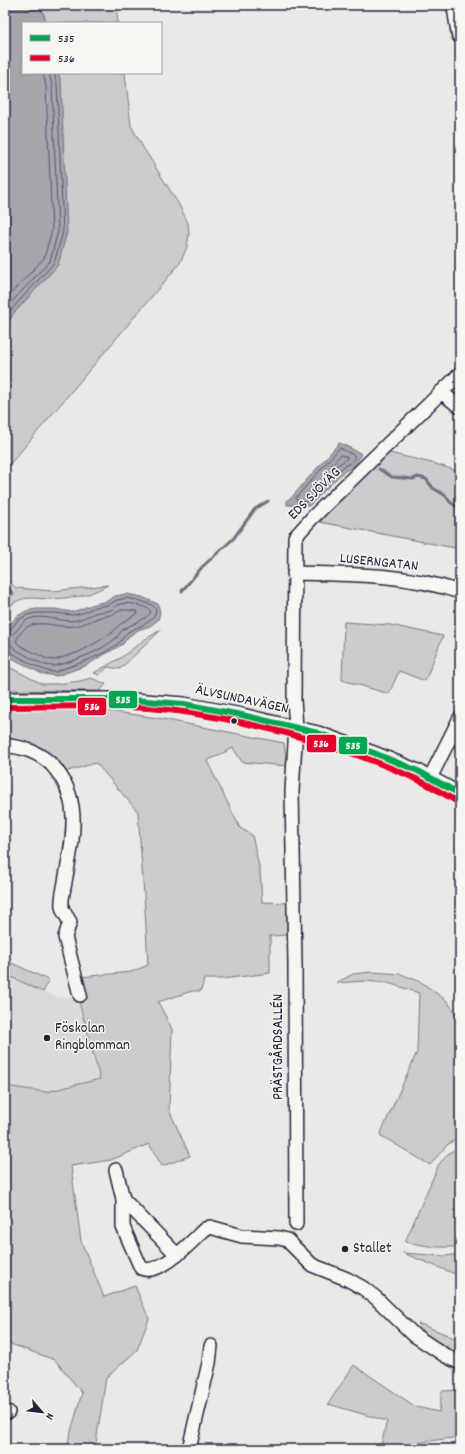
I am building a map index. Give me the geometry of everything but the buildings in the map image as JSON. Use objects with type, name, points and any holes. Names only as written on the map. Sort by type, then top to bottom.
[{"type":"main road","points":[[455,5],[460,35]]},
{"type":"street","name":"EDS SJÖVÄG","points":[[296,727],[294,700],[295,537],[313,517],[460,374]]},
{"type":"street","points":[[441,392],[460,406]]},
{"type":"street","name":"LUSERNGATAN","points":[[294,573],[348,574],[396,578],[460,592]]},
{"type":"street","name":"ÄLVSUNDAVÄGEN","points":[[5,698],[107,698],[184,704],[242,715],[318,733],[374,753],[418,771],[460,794]]},
{"type":"street","points":[[430,778],[460,718]]},
{"type":"street","name":"PRÄSTGÅRDSALLÉN","points":[[296,727],[292,791],[295,965],[296,1224]]},
{"type":"street","points":[[5,746],[14,746],[32,752],[46,759],[57,771],[68,791],[72,806],[74,826],[61,907],[70,922],[65,937],[80,995]]},
{"type":"street","points":[[116,1170],[124,1199],[123,1227],[141,1268],[150,1270],[170,1261],[205,1229],[210,1227],[242,1236],[279,1238],[287,1240],[312,1264],[347,1279],[363,1288],[376,1298],[414,1335],[446,1356],[460,1362]]},
{"type":"street","points":[[124,1199],[177,1255]]},
{"type":"street","points":[[189,1449],[209,1362],[211,1346]]},
{"type":"shaded area","points":[[40,5],[116,5],[118,22],[46,22]]},
{"type":"shaded area","points":[[58,74],[125,74],[131,126],[178,203],[188,223],[189,234],[187,247],[180,263],[5,470],[5,329],[13,314],[58,265],[61,83]]},
{"type":"shaded area","points":[[381,451],[436,464],[460,472],[460,549],[320,522]]},
{"type":"shaded area","points":[[5,577],[16,588],[53,591],[108,585],[82,596],[54,599],[30,598],[20,600],[15,602],[5,611]]},
{"type":"shaded area","points":[[344,622],[390,625],[443,636],[425,681],[399,671],[389,694],[342,680]]},
{"type":"shaded area","points":[[162,629],[120,669],[108,667],[99,675],[94,673],[122,657],[144,640]]},
{"type":"shaded area","points":[[5,665],[42,684],[57,684],[91,678],[106,684],[100,691],[5,690]]},
{"type":"shaded area","points":[[5,709],[95,709],[157,718],[284,743],[287,766],[242,762],[233,748],[207,761],[240,828],[252,835],[260,871],[262,902],[287,903],[287,935],[270,936],[270,973],[222,979],[204,979],[201,991],[192,991],[158,1002],[172,1029],[169,1110],[190,1156],[162,1166],[149,1144],[111,1160],[71,1166],[81,1241],[104,1297],[135,1286],[149,1319],[137,1350],[106,1378],[95,1449],[66,1449],[82,1393],[55,1360],[5,1342],[5,1086],[46,1092],[100,1079],[78,998],[81,977],[131,972],[148,965],[138,812],[96,763],[64,772],[5,742]]},
{"type":"shaded area","points":[[5,960],[49,980],[43,992],[5,974]]},
{"type":"shaded area","points":[[372,972],[401,974],[421,982],[447,1001],[460,1019],[460,1137],[447,1145],[430,1165],[380,1135],[417,1052],[419,993],[388,983],[364,981],[336,983],[353,974]]},
{"type":"shaded area","name":"Föskolan Ringblomman","points":[[5,974],[43,992],[58,997],[78,998],[100,1079],[46,1092],[5,1086]]},
{"type":"shaded area","points":[[460,1146],[460,1247],[435,1247],[405,1242],[439,1164],[449,1153]]},
{"type":"shaded area","points":[[403,1253],[445,1256],[460,1254],[460,1276]]},
{"type":"shaded area","points":[[418,1323],[457,1339],[460,1333],[460,1354],[424,1334]]},
{"type":"shaded area","points":[[354,1365],[416,1407],[439,1412],[442,1391],[460,1390],[460,1437],[429,1441],[405,1446],[400,1449],[380,1449],[387,1421],[328,1404]]},
{"type":"water","points":[[5,5],[40,5],[46,22],[22,22],[22,74],[58,74],[61,83],[67,232],[58,265],[13,314],[5,329]]},
{"type":"water","points":[[339,443],[360,453],[361,456],[353,467],[345,471],[337,478],[309,506],[287,505],[287,500],[291,498]]},
{"type":"water","points":[[127,594],[142,597],[158,604],[160,612],[158,620],[150,626],[138,630],[128,637],[123,644],[85,666],[57,676],[42,674],[8,656],[5,650],[5,631],[16,617],[26,611],[36,609],[55,609],[72,612],[107,601],[115,596]]},
{"type":"waterway","points":[[379,469],[392,477],[413,479],[418,477],[426,479],[433,488],[446,496],[450,502],[460,509]]},
{"type":"waterway","points":[[182,591],[202,567],[233,539],[255,509],[268,501]]},
{"type":"waterway","points":[[5,585],[13,594]]},
{"type":"transit line","name":"535","points":[[5,699],[120,699],[184,704],[242,715],[318,733],[374,753],[418,771],[460,794]]},
{"type":"transit line","name":"536","points":[[5,707],[140,707],[184,712],[272,729],[358,755],[419,780],[456,801]]},
{"type":"place","name":"Föskolan Ringblomman","points":[[47,1038]]},
{"type":"place","name":"Stallet","points":[[345,1249]]}]
